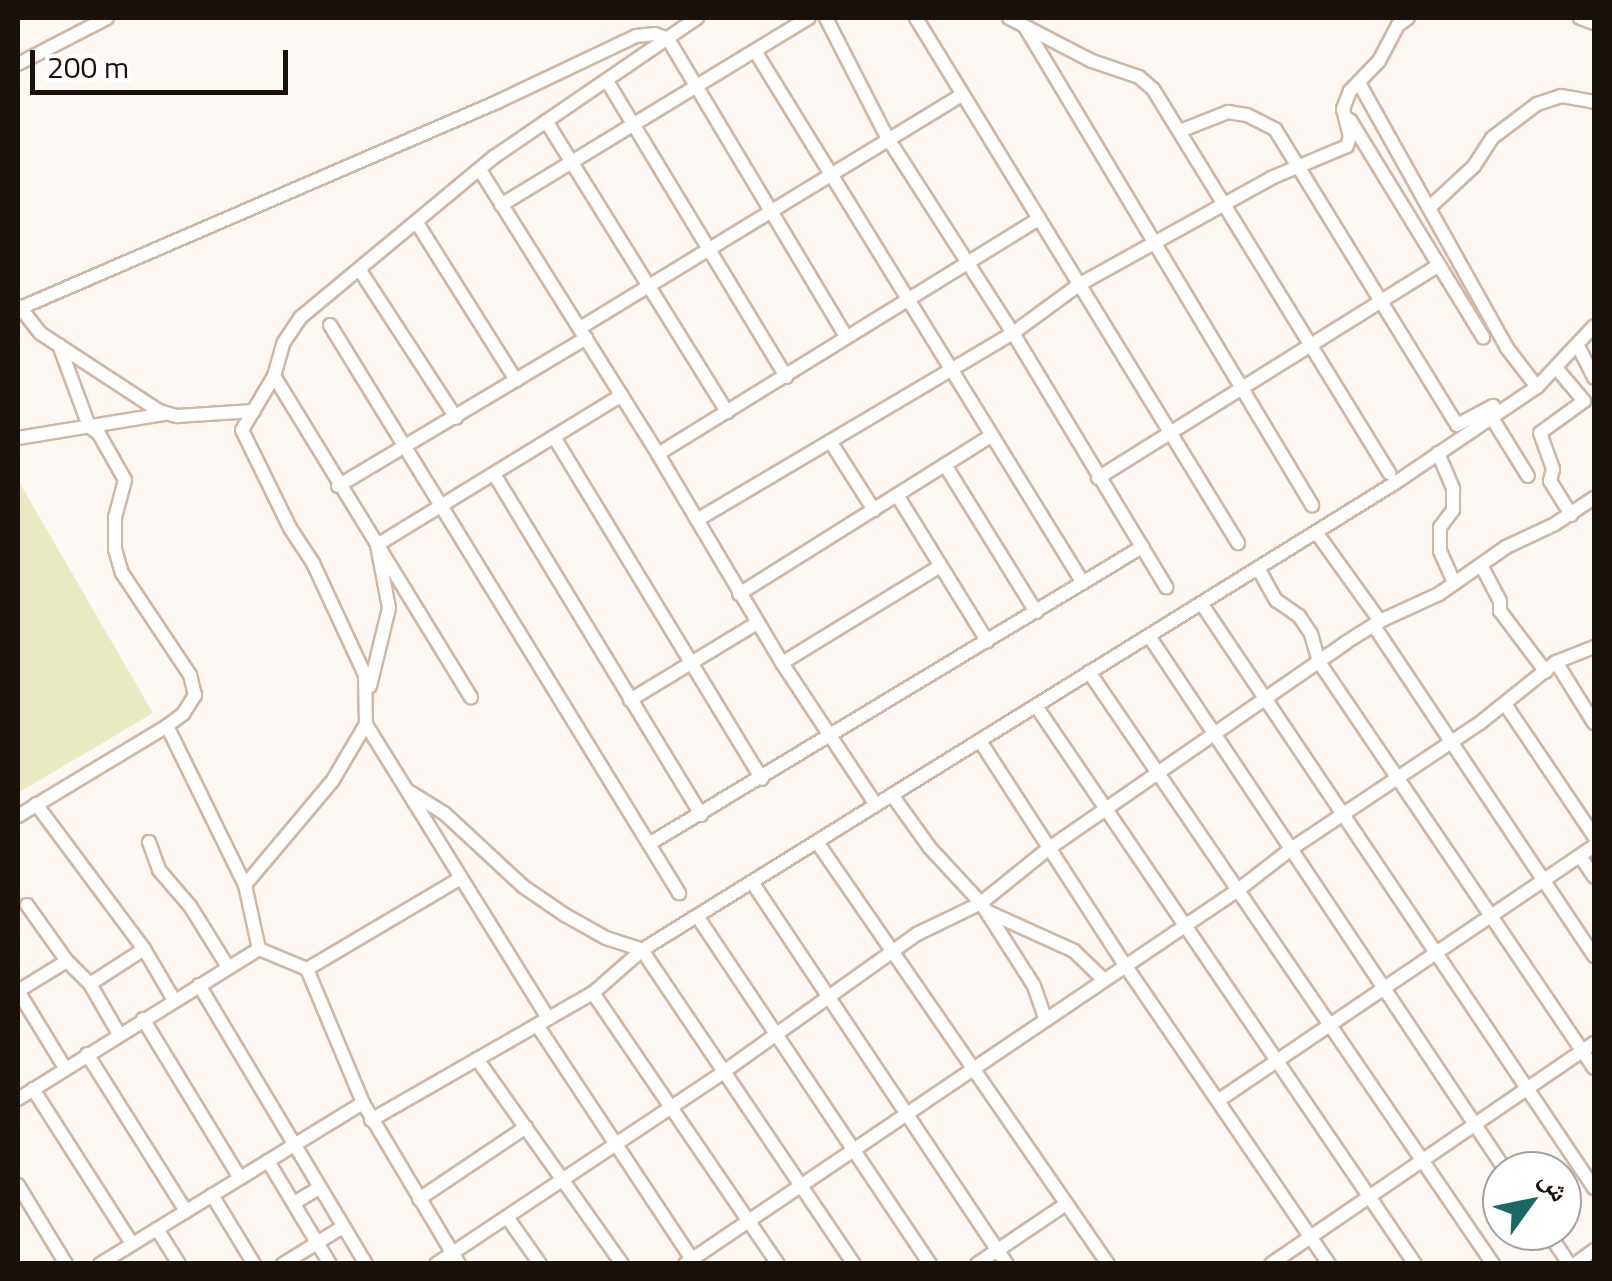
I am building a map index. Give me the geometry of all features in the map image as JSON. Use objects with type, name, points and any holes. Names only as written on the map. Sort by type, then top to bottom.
[{"type":"street","points":[[18,64],[107,18]]},
{"type":"street","points":[[368,698],[365,675],[313,563],[290,528],[242,430],[274,376],[284,342],[301,317],[361,272],[480,170],[697,18]]},
{"type":"street","points":[[501,205],[808,18]]},
{"type":"street","points":[[826,18],[887,137],[1012,332],[1166,587]]},
{"type":"street","points":[[916,18],[1238,544]]},
{"type":"street","points":[[1009,18],[1092,61],[1146,80],[1389,473]]},
{"type":"street","points":[[697,520],[1012,332],[1080,284],[1296,165],[1350,142],[1344,110],[1359,82],[1408,18]]},
{"type":"street","points":[[1580,18],[1594,23]]},
{"type":"street","points":[[1024,25],[1312,505]]},
{"type":"street","points":[[168,414],[40,333],[19,307],[495,104],[636,36],[668,39]]},
{"type":"street","points":[[668,39],[846,337]]},
{"type":"street","points":[[755,51],[1083,583]]},
{"type":"street","points":[[607,81],[786,377]]},
{"type":"street","points":[[1359,82],[1507,348],[1537,388]]},
{"type":"street","points":[[338,486],[456,418],[710,247],[961,95]]},
{"type":"street","points":[[1431,206],[1474,166],[1492,138],[1538,104],[1561,96],[1594,102]]},
{"type":"street","points":[[1344,110],[1484,338]]},
{"type":"street","points":[[1180,130],[1214,115],[1240,113],[1274,129],[1457,425],[1493,412],[1537,388],[1594,326]]},
{"type":"street","points":[[546,122],[726,412]]},
{"type":"street","points":[[480,170],[658,454],[757,624],[876,805]]},
{"type":"street","points":[[658,454],[1039,219]]},
{"type":"street","points":[[417,223],[516,380]]},
{"type":"street","points":[[1098,478],[1439,265]]},
{"type":"street","points":[[361,272],[456,418]]},
{"type":"street","points":[[330,325],[679,893]]},
{"type":"street","points":[[18,816],[167,726],[183,714],[195,695],[190,675],[122,573],[115,549],[115,518],[125,480],[98,434],[89,426],[58,345]]},
{"type":"street","points":[[1578,346],[1594,378]]},
{"type":"street","points":[[1557,369],[1584,401],[1540,430],[1553,469],[1550,481],[1571,515]]},
{"type":"street","points":[[274,376],[471,697]]},
{"type":"street","points":[[377,545],[622,395]]},
{"type":"street","points":[[18,438],[168,414],[214,416],[254,410]]},
{"type":"street","points":[[372,1120],[593,994],[642,950],[1316,532],[1438,454],[1493,412]]},
{"type":"street","points":[[1493,412],[1528,476]]},
{"type":"street","points":[[739,594],[991,436]]},
{"type":"street","points":[[554,437],[762,779]]},
{"type":"street","points":[[830,440],[874,510]]},
{"type":"street","points":[[1438,454],[1453,489],[1453,510],[1440,527],[1440,551],[1454,584]]},
{"type":"street","points":[[945,466],[1036,612]]},
{"type":"street","points":[[494,474],[702,816]]},
{"type":"street","points":[[897,495],[987,641]]},
{"type":"street","points":[[436,1264],[456,1258],[506,1217],[725,1071],[940,920],[984,907],[1048,849],[1377,623],[1454,584],[1594,498]]},
{"type":"street","points":[[1316,532],[1594,956]]},
{"type":"street","points":[[245,885],[333,780],[366,724],[368,698],[389,608],[377,545]]},
{"type":"street","points":[[649,844],[702,816],[1142,547]]},
{"type":"street","points":[[1481,564],[1500,602],[1500,611],[1551,667],[1594,723]]},
{"type":"street","points":[[782,663],[940,566]]},
{"type":"street","points":[[1258,568],[1276,600],[1305,625],[1319,662],[1492,914],[1589,1047],[1594,1068]]},
{"type":"street","points":[[1201,603],[1439,950],[1594,1188]]},
{"type":"street","points":[[630,700],[757,624]]},
{"type":"street","points":[[1149,636],[1492,1151]]},
{"type":"street","points":[[366,724],[690,1262],[905,1111],[1238,890],[1291,849],[1505,704],[1551,667],[1594,647]]},
{"type":"street","points":[[1089,672],[1493,1264]]},
{"type":"street","points":[[1505,704],[1594,836]]},
{"type":"street","points":[[1036,706],[1414,1264]]},
{"type":"street","points":[[167,726],[245,885],[259,949]]},
{"type":"street","points":[[980,740],[1125,965],[1329,1264]]},
{"type":"street","points":[[408,791],[444,813],[538,896],[606,938],[642,950],[854,1264]]},
{"type":"street","points":[[892,795],[930,848],[984,907],[1034,986],[1046,1020]]},
{"type":"street","points":[[36,804],[144,948],[174,1000]]},
{"type":"street","points":[[148,842],[159,870],[199,919],[228,967]]},
{"type":"street","points":[[817,842],[1108,1264]]},
{"type":"street","points":[[1218,1100],[1594,846]]},
{"type":"street","points":[[1580,856],[1594,878]]},
{"type":"street","points":[[306,969],[461,878]]},
{"type":"street","points":[[752,882],[1006,1264]]},
{"type":"street","points":[[28,905],[67,961],[90,984],[118,1034]]},
{"type":"street","points":[[984,907],[1074,951],[1104,980]]},
{"type":"street","points":[[697,916],[930,1264]]},
{"type":"street","points":[[90,984],[144,948]]},
{"type":"street","points":[[18,1098],[259,949]]},
{"type":"street","points":[[259,949],[306,969],[363,1103],[456,1258]]},
{"type":"street","points":[[65,1068],[18,991],[67,961]]},
{"type":"street","points":[[199,985],[297,1142],[366,1264]]},
{"type":"street","points":[[593,994],[778,1264]]},
{"type":"street","points":[[143,1019],[240,1178]]},
{"type":"street","points":[[1271,1264],[1589,1047]]},
{"type":"street","points":[[86,1054],[186,1211]]},
{"type":"street","points":[[477,1058],[622,1264]]},
{"type":"street","points":[[34,1089],[132,1244]]},
{"type":"street","points":[[103,1263],[363,1103]]},
{"type":"street","points":[[419,1199],[526,1126]]},
{"type":"street","points":[[268,1161],[330,1264]]},
{"type":"street","points":[[18,1186],[66,1264]]},
{"type":"street","points":[[294,1203],[320,1188]]},
{"type":"street","points":[[212,1196],[254,1264]]},
{"type":"street","points":[[977,1264],[1066,1204]]},
{"type":"street","points":[[506,1217],[540,1264]]},
{"type":"street","points":[[282,1264],[343,1227]]},
{"type":"street","points":[[158,1229],[179,1264]]},
{"type":"street","points":[[1572,1264],[1594,1250]]},
{"type":"green space","points":[[18,480],[153,713],[18,793]]}]
